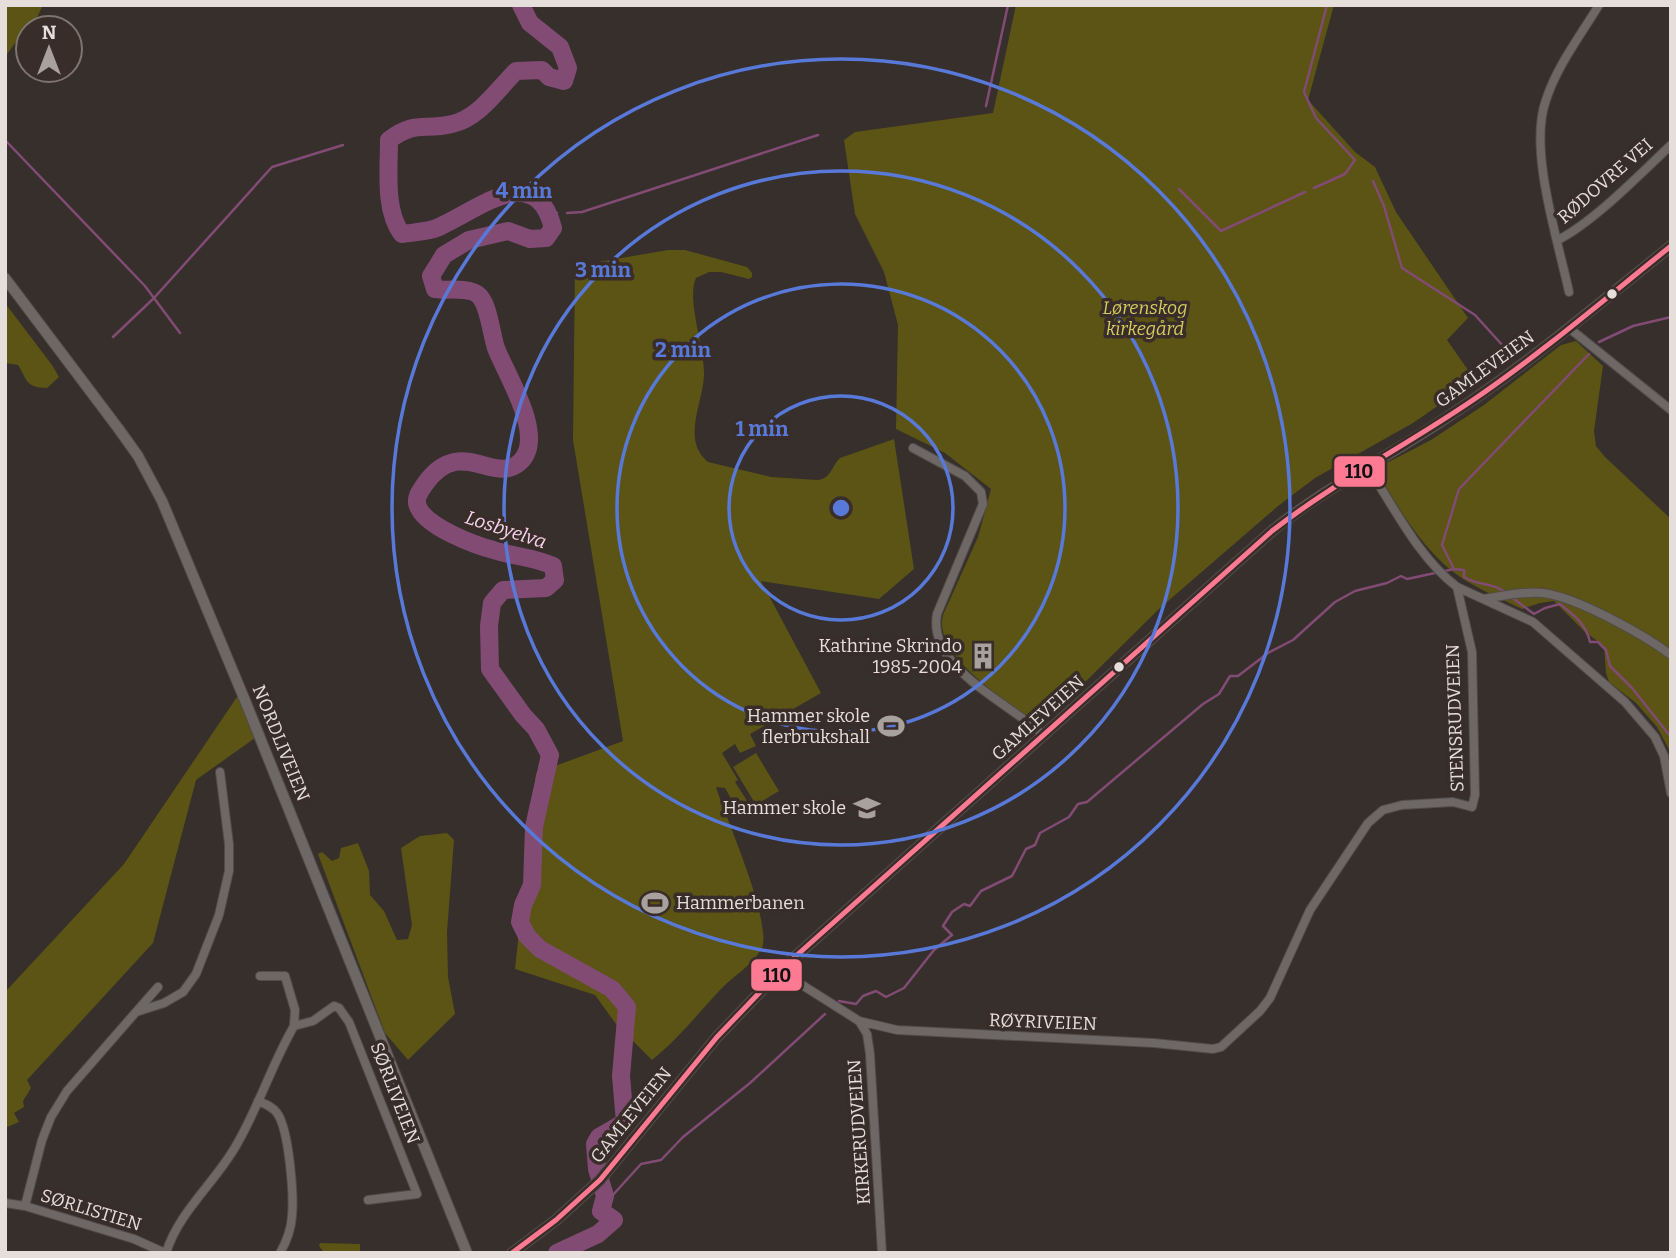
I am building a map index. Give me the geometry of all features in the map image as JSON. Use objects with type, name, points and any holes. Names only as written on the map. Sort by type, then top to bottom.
[{"type":"main road","name":"GAMLEVEIEN","points":[[510,1252],[583,1197],[610,1170],[702,1055],[780,971],[1272,531],[1322,493],[1447,418],[1569,328],[1671,246]]},
{"type":"main road","name":"NORDLIVEIEN","points":[[5,278],[118,428],[149,474],[162,501],[467,1253]]},
{"type":"street","points":[[1569,292],[1540,154],[1541,124],[1545,102],[1558,73],[1599,5]]},
{"type":"street","name":"RØDOVRE VEI","points":[[1558,240],[1570,234],[1616,196],[1671,145]]},
{"type":"street","points":[[1569,328],[1671,410]]},
{"type":"street","points":[[913,448],[965,476],[981,492],[984,504],[937,614],[936,634],[943,650],[955,666],[1044,736]]},
{"type":"street","points":[[1367,466],[1442,574],[1457,587],[1533,622],[1625,702],[1655,737],[1664,755],[1671,793]]},
{"type":"street","name":"STENSRUDVEIEN","points":[[1224,1044],[1260,1011],[1270,998],[1310,910],[1368,822],[1383,810],[1402,805],[1453,802],[1472,807],[1475,795],[1473,665],[1457,587]]},
{"type":"street","points":[[1483,599],[1518,593],[1567,597],[1671,655]]},
{"type":"street","points":[[136,1012],[164,1003],[183,992],[196,974],[219,915],[229,871],[229,844],[220,772]]},
{"type":"street","points":[[780,971],[859,1021]]},
{"type":"street","points":[[165,1253],[182,1217],[237,1145],[294,1026],[295,1010],[285,976],[260,976]]},
{"type":"street","points":[[25,1206],[41,1140],[51,1117],[67,1091],[158,987]]},
{"type":"street","name":"SØRLIVEIEN","points":[[294,1026],[313,1021],[334,1006],[339,1008],[354,1032],[417,1194],[368,1200]]},
{"type":"street","name":"RØYRIVEIEN","points":[[859,1021],[897,1030],[986,1036],[1154,1043],[1213,1049],[1224,1044]]},
{"type":"street","name":"KIRKERUDVEIEN","points":[[859,1021],[867,1034],[870,1054],[882,1253]]},
{"type":"street","points":[[258,1101],[270,1106],[277,1113],[287,1152],[292,1214],[286,1243],[280,1253]]},
{"type":"street","name":"SØRLISTIEN","points":[[5,1203],[25,1206],[134,1239],[165,1253]]},
{"type":"green space","points":[[5,5],[43,5],[39,14],[14,14],[14,45],[5,57]]},
{"type":"green space","name":"Lørenskog kirkegård","points":[[1016,5],[1334,5],[1308,100],[1355,152],[1375,167],[1396,212],[1468,318],[1447,340],[1475,380],[1413,423],[1315,478],[1278,506],[1160,608],[1071,696],[1035,722],[974,676],[949,646],[943,631],[943,615],[978,537],[991,489],[945,453],[896,429],[898,325],[884,272],[855,214],[844,140],[855,132],[993,113]]},
{"type":"green space","points":[[668,250],[685,250],[747,267],[752,273],[749,279],[721,272],[709,272],[696,278],[694,311],[704,364],[695,432],[700,453],[708,462],[771,477],[817,480],[828,475],[840,458],[894,439],[914,569],[879,599],[761,581],[821,693],[750,734],[756,746],[740,753],[735,744],[722,753],[738,780],[735,782],[751,807],[740,814],[725,788],[716,787],[755,896],[761,919],[761,950],[652,1060],[616,1024],[595,995],[515,969],[536,773],[623,741],[573,440],[575,266]]},
{"type":"green space","points":[[5,303],[59,377],[47,388],[31,385],[18,365],[5,363]]},
{"type":"green space","points":[[1576,341],[1603,366],[1594,431],[1596,446],[1671,519],[1671,753],[1657,727],[1636,703],[1609,682],[1604,646],[1584,631],[1554,601],[1522,609],[1474,586],[1453,571],[1415,532],[1375,469],[1431,440],[1484,405],[1561,345]]},
{"type":"green space","points":[[241,691],[259,735],[196,780],[153,943],[27,1080],[31,1088],[23,1101],[24,1107],[14,1113],[19,1122],[5,1128],[5,992],[124,864]]},
{"type":"green space","points":[[756,753],[779,791],[756,805],[733,767]]},
{"type":"green space","points":[[447,833],[454,840],[447,932],[448,977],[455,1014],[408,1060],[385,1033],[318,854],[322,852],[332,861],[339,858],[341,848],[358,843],[369,871],[370,895],[384,911],[397,940],[408,939],[412,925],[401,848],[420,836]]},
{"type":"green space","points":[[320,1243],[360,1244],[360,1253],[324,1253]]},
{"type":"waterway","name":"Losbyelva","points":[[521,5],[530,23],[560,47],[568,68],[564,81],[549,77],[542,70],[516,71],[479,110],[462,121],[442,126],[413,128],[398,134],[389,140],[388,176],[392,214],[402,234],[435,229],[487,202],[504,195],[519,193],[533,196],[545,207],[553,228],[546,238],[530,239],[508,231],[469,240],[444,255],[431,276],[435,289],[468,291],[481,298],[496,348],[522,406],[529,437],[527,451],[520,462],[510,468],[499,469],[464,461],[451,463],[438,470],[419,493],[417,503],[428,520],[451,534],[488,548],[553,566],[555,580],[546,588],[503,590],[492,603],[489,626],[490,669],[536,729],[550,755],[534,827],[532,885],[523,905],[520,922],[527,936],[540,949],[612,989],[627,1007],[621,1076],[625,1122],[599,1137],[595,1144],[597,1169],[605,1196],[601,1211],[614,1220],[598,1234],[557,1253]]},
{"type":"waterway","points":[[986,106],[1008,5]]},
{"type":"waterway","points":[[1314,188],[1345,174],[1355,160],[1316,118],[1304,92],[1327,5]]},
{"type":"waterway","points":[[567,213],[582,212],[818,135]]},
{"type":"waterway","points":[[5,140],[145,286],[180,333]]},
{"type":"waterway","points":[[113,337],[154,298],[272,167],[343,145]]},
{"type":"waterway","points":[[1373,181],[1384,206],[1402,268],[1475,315],[1504,347]]},
{"type":"waterway","points":[[1179,189],[1221,231],[1305,192]]},
{"type":"waterway","name":"Losbyelva","points":[[549,214],[557,213]]},
{"type":"waterway","points":[[1599,342],[1633,326],[1671,317]]},
{"type":"waterway","points":[[1454,569],[1442,545],[1459,489],[1589,354]]},
{"type":"waterway","points":[[839,1001],[856,1004],[863,996],[876,991],[886,997],[904,988],[934,950],[952,935],[943,926],[952,912],[964,904],[970,906],[981,891],[1012,876],[1026,849],[1035,845],[1040,833],[1069,817],[1078,804],[1087,802],[1203,704],[1219,694],[1230,676],[1238,676],[1268,653],[1293,640],[1335,602],[1355,591],[1387,583],[1401,576],[1407,579],[1454,569],[1464,570],[1464,577],[1470,580],[1495,586],[1505,592]]},
{"type":"waterway","points":[[1510,596],[1534,614],[1560,604],[1570,612],[1582,625],[1590,642],[1598,642],[1606,650],[1610,666],[1632,688],[1671,737]]},
{"type":"waterway","points":[[605,1196],[612,1196],[641,1164],[661,1160],[683,1137],[750,1083],[825,1014]]},
{"type":"transit line","name":"110","points":[[512,1253],[556,1220],[600,1180],[717,1037],[787,964],[1272,531],[1321,496],[1499,382],[1671,246]]},
{"type":"place","name":"Kathrine Skrindo 1985-2004","points":[[983,656]]},
{"type":"place","name":"Hammer skole flerbrukshall","points":[[891,726]]},
{"type":"place","name":"Hammer skole","points":[[867,808]]},
{"type":"place","name":"Hammerbanen","points":[[655,903]]}]
